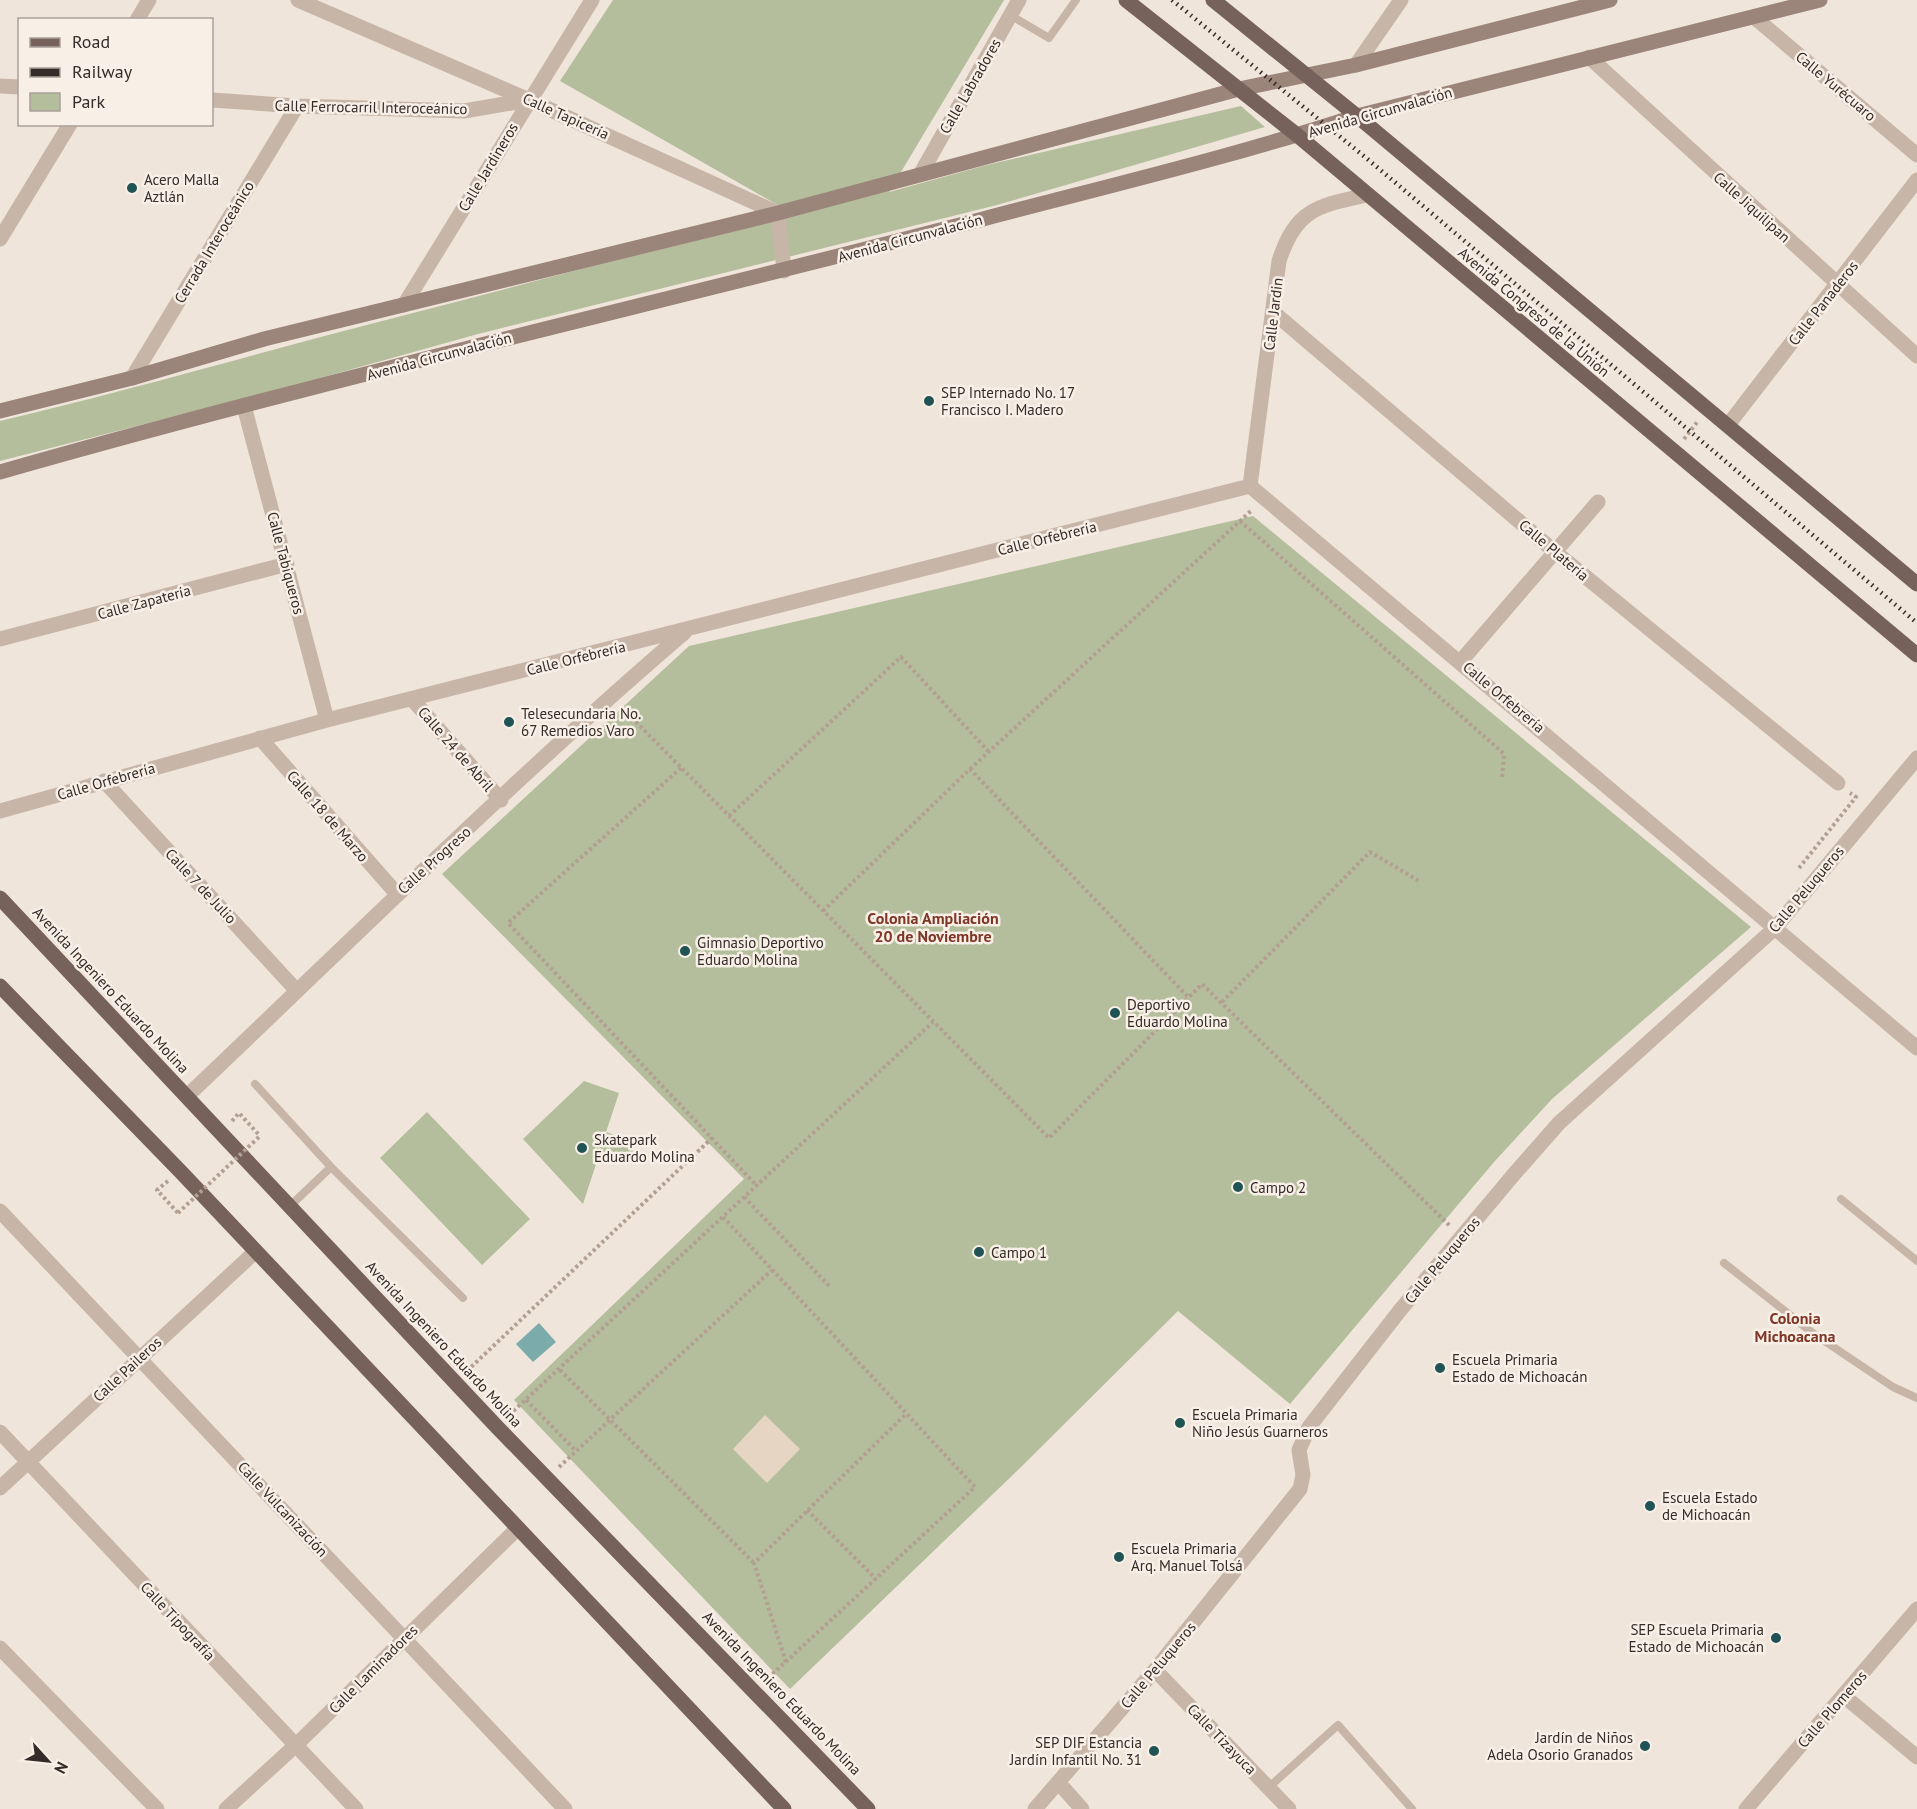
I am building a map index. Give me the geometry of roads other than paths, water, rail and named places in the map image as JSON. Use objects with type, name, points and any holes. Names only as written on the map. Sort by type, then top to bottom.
[{"type":"main road","name":"Avenida Congreso de la Unión","points":[[1126,0],[1298,135],[1917,655]]},
{"type":"main road","points":[[1213,0],[1358,116],[1917,584]]},
{"type":"main road","points":[[0,411],[132,378],[264,339],[778,213],[1239,89],[1356,65],[1610,0]]},
{"type":"main road","name":"Avenida Circunvalación","points":[[0,472],[244,406],[784,271],[1298,135],[1358,116],[1820,0]]},
{"type":"main road","name":"Avenida Ingeniero Eduardo Molina","points":[[0,898],[497,1427],[868,1809]]},
{"type":"main road","points":[[0,986],[784,1809]]},
{"type":"street","points":[[138,18],[149,0]]},
{"type":"street","name":"Calle Tapicería","points":[[298,0],[529,100],[778,213]]},
{"type":"street","name":"Calle Jardineros","points":[[404,305],[592,0]]},
{"type":"street","name":"Calle Labradores","points":[[921,173],[1019,0]]},
{"type":"street","points":[[1356,65],[1401,0]]},
{"type":"street","name":"Calle Yurécuaro","points":[[1754,17],[1917,155]]},
{"type":"street","name":"Calle Jiquilipan","points":[[1589,57],[1917,356]]},
{"type":"street","points":[[0,86],[18,87]]},
{"type":"street","name":"Calle Ferrocarril Interoceánico","points":[[213,100],[297,106],[464,111],[529,100]]},
{"type":"street","name":"Cerrada Interoceánico","points":[[132,378],[297,106]]},
{"type":"street","points":[[0,239],[69,126]]},
{"type":"street","name":"Calle Panaderos","points":[[1728,425],[1917,180]]},
{"type":"street","name":"Calle Jardin","points":[[1250,486],[1279,261],[1287,236],[1303,217],[1326,204],[1367,195]]},
{"type":"street","points":[[778,213],[784,271]]},
{"type":"street","name":"Calle Platería","points":[[1274,312],[1554,551],[1838,783]]},
{"type":"street","name":"Calle Tabiqueros","points":[[244,406],[288,564],[327,720]]},
{"type":"street","name":"Calle Orfebrería","points":[[0,812],[327,720],[1250,486],[1461,661],[1917,1048]]},
{"type":"street","points":[[1461,661],[1598,502]]},
{"type":"street","name":"Calle Zapatería","points":[[0,639],[288,564]]},
{"type":"street","name":"Calle Progreso","points":[[187,1096],[397,894],[501,800],[610,696],[688,629]]},
{"type":"street","name":"Calle 24 de Abril","points":[[412,699],[501,800]]},
{"type":"street","name":"Calle 18 de Marzo","points":[[260,738],[397,894]]},
{"type":"street","name":"Calle Peluqueros","points":[[1035,1809],[1155,1670],[1300,1489],[1303,1475],[1299,1450],[1309,1427],[1461,1237],[1558,1123],[1775,928],[1917,758]]},
{"type":"street","name":"Calle 7 de Julio","points":[[104,781],[297,991]]},
{"type":"street","name":"Calle Vulcanización","points":[[0,1211],[565,1809]]},
{"type":"street","name":"Calle Paileros","points":[[0,1488],[255,1252]]},
{"type":"street","name":"Calle Tipografía","points":[[0,1432],[356,1809]]},
{"type":"street","name":"Calle Laminadores","points":[[226,1809],[296,1745],[518,1528]]},
{"type":"street","name":"Calle Plomeros","points":[[1746,1809],[1917,1609]]},
{"type":"street","points":[[0,1648],[157,1809]]},
{"type":"street","name":"Calle Tizayuca","points":[[1155,1670],[1289,1809]]},
{"type":"street","points":[[1844,1696],[1917,1757]]},
{"type":"street","points":[[1058,1782],[1083,1809]]},
{"type":"lane","points":[[1010,15],[1049,38],[1076,0]]},
{"type":"lane","points":[[255,1084],[331,1167],[463,1298]]},
{"type":"lane","points":[[290,1206],[331,1167]]},
{"type":"lane","points":[[1841,1199],[1917,1261]]},
{"type":"lane","points":[[1724,1263],[1814,1334],[1893,1387],[1917,1398]]},
{"type":"lane","points":[[1268,1788],[1338,1725],[1412,1809]]},
{"type":"water","points":[[539,1323],[556,1342],[533,1362],[516,1344]]},
{"type":"railway","points":[[1172,0],[1365,157],[1917,623]]},
{"type":"place","name":"Acero Malla Aztlán","points":[[132,188]]},
{"type":"place","name":"SEP Internado No. 17 Francisco I. Madero","points":[[929,401]]},
{"type":"place","name":"Telesecundaria No. 67 Remedios Varo","points":[[509,722]]},
{"type":"place","name":"Gimnasio Deportivo Eduardo Molina","points":[[685,951]]},
{"type":"place","name":"Deportivo Eduardo Molina","points":[[1115,1013]]},
{"type":"place","name":"Skatepark Eduardo Molina","points":[[582,1148]]},
{"type":"place","name":"Campo 2","points":[[1238,1187]]},
{"type":"place","name":"Campo 1","points":[[979,1252]]},
{"type":"place","name":"Escuela Primaria Estado de Michoacán","points":[[1440,1368]]},
{"type":"place","name":"Escuela Primaria Niño Jesús Guarneros","points":[[1180,1423]]},
{"type":"place","name":"Escuela Estado de Michoacán","points":[[1650,1506]]},
{"type":"place","name":"Escuela Primaria Arq. Manuel Tolsá","points":[[1119,1557]]},
{"type":"place","name":"SEP Escuela Primaria Estado de Michoacán","points":[[1776,1638]]},
{"type":"place","name":"Jardín de Niños Adela Osorio Granados","points":[[1645,1746]]},
{"type":"place","name":"SEP DIF Estancia Jardín Infantil No. 31","points":[[1154,1751]]},
{"type":"district","name":"Colonia Ampliación 20 de Noviembre","points":[[933,927]]},
{"type":"district","name":"Colonia Michoacana","points":[[1795,1327]]}]
